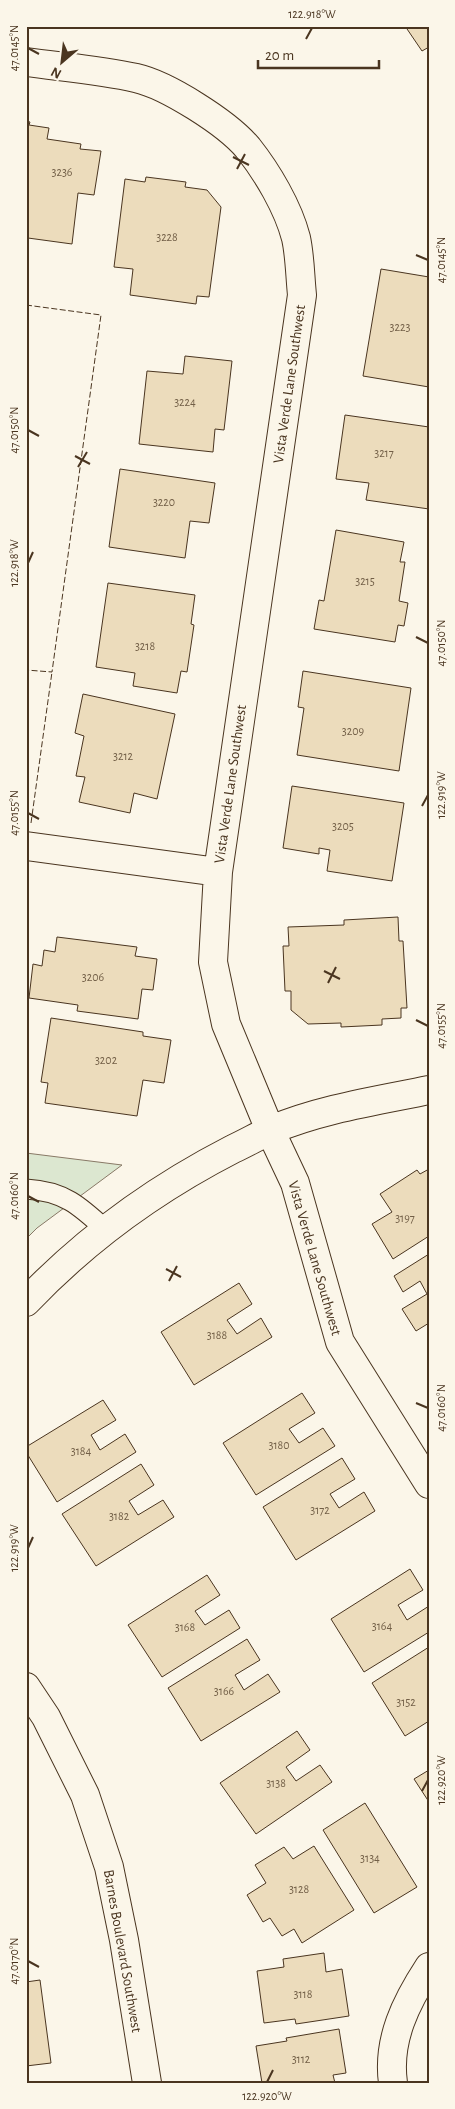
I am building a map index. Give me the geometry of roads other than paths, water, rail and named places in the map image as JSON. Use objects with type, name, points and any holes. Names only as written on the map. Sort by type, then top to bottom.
[{"type":"street","name":"Vista Verde Lane Southwest","points":[[26,62],[137,78],[163,88],[188,101],[218,122],[247,147],[277,191],[296,238],[302,295],[218,872],[213,962],[226,1024],[270,1130],[295,1183],[340,1342],[429,1484]]},
{"type":"street","name":"Vista Verde Lane Southwest","points":[[26,846],[218,872]]},
{"type":"street","points":[[26,1302],[106,1230],[158,1191],[215,1158],[270,1130],[336,1109],[429,1090]]},
{"type":"street","name":"Barnes Boulevard Southwest","points":[[26,1687],[46,1717],[85,1795],[109,1867],[124,1940],[147,2083]]},
{"type":"street","points":[[393,2083],[394,2044],[401,2018],[414,1989],[429,1967]]},
{"type":"lane","points":[[26,1190],[41,1190],[62,1196],[85,1211],[106,1230]]}]
